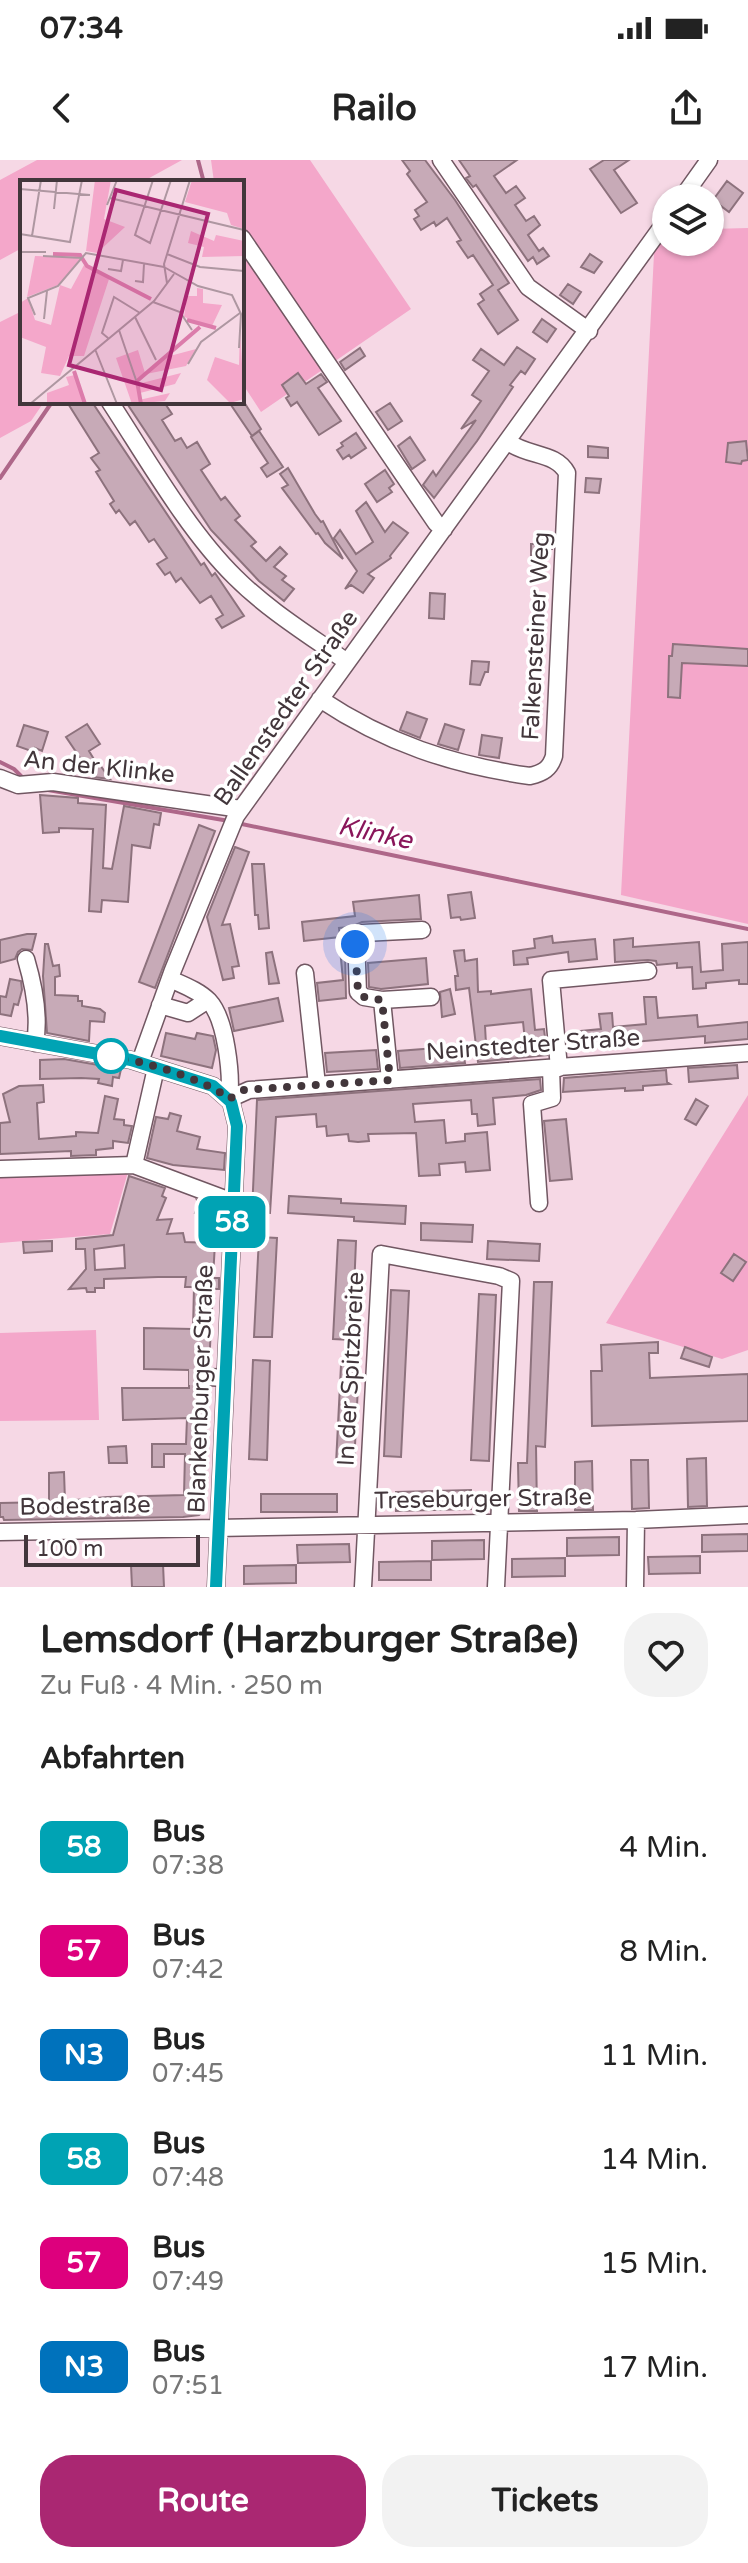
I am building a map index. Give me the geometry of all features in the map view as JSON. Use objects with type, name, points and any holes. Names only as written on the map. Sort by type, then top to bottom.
[{"type":"street","points":[[441,160],[528,287],[589,331]]},
{"type":"street","points":[[692,184],[709,160]]},
{"type":"street","points":[[244,241],[436,523],[444,529]]},
{"type":"street","name":"Ballenstedter Straße","points":[[134,1165],[160,1005],[236,817],[652,241]]},
{"type":"street","points":[[111,404],[188,520],[234,576],[280,615],[347,662]]},
{"type":"street","name":"Falkensteiner Weg","points":[[320,699],[351,720],[456,763],[530,776],[542,773],[551,766],[554,756],[567,473],[562,463],[519,451],[508,442]]},
{"type":"street","name":"An der Klinke","points":[[0,778],[18,785],[44,782],[119,790],[236,817]]},
{"type":"street","points":[[422,930],[363,933],[356,937],[358,992],[364,997],[382,1000],[431,997]]},
{"type":"street","points":[[26,959],[35,988],[35,1043]]},
{"type":"street","points":[[539,1203],[532,1104],[552,1098],[555,1068],[551,980],[648,971]]},
{"type":"street","points":[[305,973],[317,1085]]},
{"type":"street","points":[[160,1005],[188,1013],[208,1000],[170,979]]},
{"type":"street","name":"Blankenburger Straße","points":[[208,1000],[217,1015],[232,1077],[229,1099],[237,1123],[217,1378],[219,1528],[216,1587]]},
{"type":"street","points":[[382,1000],[390,1080]]},
{"type":"street","points":[[0,1036],[148,1065],[213,1086],[229,1099]]},
{"type":"street","name":"Neinstedter Straße","points":[[229,1099],[244,1090],[748,1053]]},
{"type":"street","points":[[0,1169],[134,1165],[233,1202]]},
{"type":"street","name":"In der Spitzbreite","points":[[366,1525],[381,1254],[499,1276],[511,1281],[499,1522]]},
{"type":"street","name":"Treseburger Straße","points":[[219,1528],[748,1515]]},
{"type":"street","points":[[635,1587],[636,1520]]},
{"type":"street","points":[[496,1587],[499,1522]]},
{"type":"street","points":[[363,1587],[366,1525]]},
{"type":"street","name":"Bodestraße","points":[[0,1532],[219,1528]]},
{"type":"shaded area","points":[[37,160],[182,160],[146,180],[20,180],[20,249],[0,260],[0,180]]},
{"type":"shaded area","points":[[211,160],[310,160],[411,309],[261,412],[244,386],[244,180],[214,180]]},
{"type":"shaded area","points":[[748,228],[748,924],[621,895],[654,256],[724,256],[724,229]]},
{"type":"shaded area","points":[[20,312],[20,404],[43,404],[31,421],[0,438],[0,322]]},
{"type":"shaded area","points":[[748,1095],[748,1350],[722,1359],[606,1323]]},
{"type":"shaded area","points":[[128,1172],[110,1234],[0,1243],[0,1175]]},
{"type":"shaded area","points":[[96,1330],[99,1420],[0,1421],[0,1333]]},
{"type":"building","points":[[402,160],[425,160],[509,283],[498,290],[518,320],[498,334],[478,304],[484,300],[480,294],[493,285],[473,255],[468,258],[457,242],[461,240],[447,218],[436,226],[434,222],[421,230],[414,219],[419,216],[415,210],[427,202],[407,174],[410,171]]},
{"type":"building","points":[[459,160],[517,160],[494,176],[506,193],[516,186],[525,198],[515,205],[526,221],[534,216],[540,225],[528,235],[539,251],[543,248],[549,256],[537,264],[533,257],[528,261],[476,185],[473,187],[466,178],[470,176]]},
{"type":"building","points":[[604,160],[629,160],[614,170],[637,203],[621,213],[590,169]]},
{"type":"building","points":[[727,181],[743,193],[729,212],[724,208],[724,185]]},
{"type":"building","points":[[590,254],[602,262],[594,273],[581,267]]},
{"type":"building","points":[[568,284],[581,292],[573,304],[560,295]]},
{"type":"building","points":[[542,319],[556,329],[547,342],[533,332]]},
{"type":"building","points":[[517,347],[535,359],[525,374],[521,371],[510,385],[513,387],[477,441],[434,498],[423,485],[433,471],[436,476],[476,420],[461,429],[481,401],[472,395],[489,371],[473,360],[481,349],[504,365]]},
{"type":"building","points":[[360,348],[365,356],[345,370],[340,362]]},
{"type":"building","points":[[298,373],[306,384],[321,374],[327,382],[318,388],[341,421],[319,435],[297,402],[291,406],[286,398],[289,396],[282,385]]},
{"type":"building","points":[[244,402],[261,429],[252,436],[230,404]]},
{"type":"building","points":[[390,403],[402,421],[388,430],[376,412]]},
{"type":"building","points":[[68,404],[93,404],[201,565],[204,563],[212,576],[215,573],[244,616],[222,628],[216,619],[223,615],[211,596],[200,603],[181,578],[176,582],[170,572],[165,575],[157,564],[167,558],[154,539],[149,542],[135,521],[130,525],[110,504],[114,501],[91,458],[99,453]]},
{"type":"building","points":[[127,404],[165,404],[172,414],[162,420],[175,441],[181,438],[187,448],[197,442],[210,464],[201,470],[221,500],[225,497],[240,516],[235,520],[256,542],[251,546],[266,561],[280,547],[287,554],[274,567],[286,576],[282,580],[294,589],[284,601],[259,581],[211,530]]},
{"type":"building","points":[[259,431],[283,467],[267,477],[261,468],[268,463],[251,437]]},
{"type":"building","points":[[356,433],[366,448],[351,458],[349,455],[343,459],[337,450],[343,446],[341,443]]},
{"type":"building","points":[[410,437],[425,460],[412,469],[398,446]]},
{"type":"building","points":[[746,441],[748,460],[741,464],[726,462],[728,443]]},
{"type":"building","points":[[588,446],[608,448],[608,458],[588,457]]},
{"type":"building","points":[[288,468],[315,514],[323,521],[343,559],[316,534],[282,488],[288,485],[280,474]]},
{"type":"building","points":[[385,470],[394,484],[389,488],[392,492],[377,502],[365,484]]},
{"type":"building","points":[[586,478],[601,479],[599,493],[585,492]]},
{"type":"building","points":[[366,502],[385,532],[393,522],[408,533],[391,558],[368,574],[374,578],[363,593],[351,585],[345,589],[357,571],[334,538],[340,530],[356,554],[373,542],[356,511]]},
{"type":"building","points":[[536,533],[553,533],[552,549],[546,549],[546,555],[531,555],[531,544],[536,544]]},
{"type":"building","points":[[430,593],[445,594],[444,619],[429,618]]},
{"type":"building","points":[[673,644],[748,649],[748,666],[682,663],[680,698],[668,697],[669,656],[672,656]]},
{"type":"building","points":[[472,661],[489,662],[488,672],[485,672],[480,685],[470,684]]},
{"type":"building","points":[[407,712],[427,719],[420,738],[400,730]]},
{"type":"building","points":[[87,724],[100,744],[89,751],[110,779],[93,777],[66,737]]},
{"type":"building","points":[[445,724],[464,730],[458,750],[438,744]]},
{"type":"building","points":[[24,725],[48,732],[42,751],[35,748],[34,752],[17,746]]},
{"type":"building","points":[[482,735],[502,738],[499,758],[479,755]]},
{"type":"building","points":[[40,795],[78,798],[78,803],[106,805],[103,868],[112,869],[124,806],[161,813],[159,825],[154,824],[150,848],[132,845],[128,902],[102,900],[101,912],[89,911],[93,829],[59,828],[59,832],[43,833]]},
{"type":"building","points":[[199,825],[215,831],[155,988],[139,982]]},
{"type":"building","points":[[235,847],[249,852],[222,925],[230,924],[239,966],[232,967],[234,978],[223,980],[207,917]]},
{"type":"building","points":[[252,864],[264,864],[269,928],[259,929],[258,915],[255,915]]},
{"type":"building","points":[[471,892],[475,918],[451,918],[448,895]]},
{"type":"building","points":[[419,895],[421,919],[362,922],[339,928],[340,937],[304,941],[302,922],[355,916],[353,902]]},
{"type":"building","points":[[36,934],[32,950],[22,949],[15,959],[0,963],[0,940]]},
{"type":"building","points":[[552,936],[553,943],[595,939],[597,959],[569,962],[568,952],[527,958],[528,964],[514,965],[513,951],[535,948],[534,939]]},
{"type":"building","points":[[633,938],[633,947],[699,942],[701,972],[723,970],[722,944],[748,942],[748,984],[739,984],[739,980],[706,983],[706,988],[693,989],[692,967],[677,968],[677,963],[657,965],[656,961],[648,960],[615,962],[614,940]]},
{"type":"building","points":[[45,944],[48,944],[53,966],[59,965],[60,976],[55,977],[55,995],[78,996],[82,1006],[105,1013],[104,1022],[90,1021],[89,1041],[47,1033],[43,976]]},
{"type":"building","points":[[340,949],[345,949],[346,998],[319,1001],[317,983],[343,980]]},
{"type":"building","points":[[464,950],[465,961],[477,959],[478,992],[491,991],[491,994],[531,989],[535,1030],[544,1029],[547,1055],[478,1062],[469,988],[456,990],[455,976],[458,976],[454,951]],"holes":[[[523,1022],[525,1041],[486,1044],[485,1026]]]},
{"type":"building","points":[[272,952],[279,983],[269,984],[266,953]]},
{"type":"building","points":[[426,958],[428,984],[381,989],[369,987],[368,963]]},
{"type":"building","points":[[10,979],[21,981],[22,990],[11,1016],[0,1014],[0,996],[6,997]]},
{"type":"building","points":[[450,989],[455,1014],[442,1017],[440,992]]},
{"type":"building","points":[[644,997],[656,997],[658,1018],[697,1015],[698,1027],[748,1022],[748,1039],[705,1043],[705,1036],[572,1047],[571,1032],[601,1029],[599,1014],[612,1013],[613,1027],[646,1024]]},
{"type":"building","points":[[278,998],[283,1021],[234,1031],[229,1008]]},
{"type":"building","points":[[166,1033],[195,1039],[197,1033],[213,1036],[216,1050],[212,1068],[161,1056]]},
{"type":"building","points":[[462,1046],[465,1063],[400,1068],[398,1051]]},
{"type":"building","points":[[376,1050],[378,1069],[327,1072],[325,1053]]},
{"type":"building","points":[[64,1059],[121,1069],[119,1078],[113,1077],[112,1086],[98,1083],[99,1079],[40,1079],[40,1060]]},
{"type":"building","points":[[737,1065],[738,1078],[689,1082],[688,1068]]},
{"type":"building","points":[[666,1070],[670,1084],[643,1086],[643,1090],[625,1091],[625,1088],[563,1092],[564,1078]]},
{"type":"building","points":[[540,1079],[541,1090],[526,1095],[493,1098],[495,1124],[478,1126],[477,1114],[472,1114],[471,1100],[413,1104],[415,1122],[444,1120],[446,1143],[465,1141],[465,1134],[487,1132],[490,1170],[466,1172],[465,1162],[439,1164],[440,1175],[419,1176],[416,1133],[368,1134],[369,1141],[349,1141],[348,1134],[327,1136],[326,1126],[317,1127],[316,1114],[276,1117],[270,1213],[252,1212],[257,1100]]},
{"type":"building","points":[[43,1085],[44,1102],[37,1103],[39,1139],[76,1136],[76,1132],[98,1133],[105,1096],[118,1099],[114,1119],[124,1120],[124,1125],[132,1126],[128,1143],[113,1141],[113,1148],[96,1150],[96,1155],[71,1156],[71,1151],[0,1154],[0,1123],[10,1122],[3,1094],[19,1086]]},
{"type":"building","points":[[696,1099],[708,1106],[696,1125],[685,1119]]},
{"type":"building","points":[[170,1113],[181,1116],[177,1131],[200,1137],[197,1149],[225,1153],[224,1170],[173,1165],[147,1158],[156,1117],[168,1119]]},
{"type":"building","points":[[566,1119],[572,1179],[550,1181],[544,1121]]},
{"type":"building","points":[[129,1176],[165,1188],[162,1196],[166,1198],[157,1220],[172,1219],[167,1234],[183,1233],[185,1242],[215,1243],[213,1278],[219,1278],[219,1289],[213,1289],[209,1366],[199,1370],[197,1377],[201,1386],[208,1388],[203,1511],[199,1515],[183,1517],[4,1520],[0,1517],[0,1503],[49,1502],[49,1473],[64,1472],[65,1501],[184,1495],[185,1454],[164,1454],[164,1467],[152,1467],[152,1444],[186,1444],[187,1418],[123,1420],[122,1388],[189,1388],[189,1370],[144,1369],[144,1328],[193,1329],[194,1287],[185,1287],[186,1277],[158,1277],[104,1279],[104,1288],[95,1288],[95,1292],[87,1292],[86,1288],[69,1289],[86,1269],[85,1249],[76,1249],[76,1239],[113,1235]],"holes":[[[124,1245],[125,1268],[95,1270],[94,1249]]]},
{"type":"building","points":[[289,1196],[341,1199],[341,1203],[406,1206],[405,1224],[288,1213]]},
{"type":"building","points":[[197,1200],[222,1210],[222,1223],[195,1213],[199,1204]]},
{"type":"building","points":[[421,1223],[473,1225],[472,1242],[421,1240]]},
{"type":"building","points":[[259,1237],[277,1238],[272,1337],[254,1337]]},
{"type":"building","points":[[338,1240],[356,1241],[352,1340],[333,1339]]},
{"type":"building","points":[[52,1241],[52,1251],[24,1253],[23,1242]]},
{"type":"building","points":[[488,1241],[540,1244],[539,1261],[487,1259]]},
{"type":"building","points":[[734,1254],[746,1262],[733,1281],[721,1273]]},
{"type":"building","points":[[534,1282],[552,1282],[545,1447],[536,1446],[537,1511],[519,1511],[518,1463],[527,1463]]},
{"type":"building","points":[[391,1290],[409,1291],[401,1457],[384,1456]]},
{"type":"building","points":[[479,1294],[496,1295],[489,1461],[471,1460]]},
{"type":"building","points":[[658,1342],[658,1353],[649,1353],[650,1378],[748,1374],[748,1421],[592,1426],[591,1371],[602,1371],[601,1345]]},
{"type":"building","points":[[685,1347],[712,1357],[709,1367],[681,1358]]},
{"type":"building","points":[[253,1360],[270,1361],[267,1460],[249,1459]]},
{"type":"building","points":[[341,1365],[359,1366],[354,1465],[336,1464]]},
{"type":"building","points":[[126,1446],[127,1463],[109,1463],[108,1447]]},
{"type":"building","points":[[706,1458],[707,1506],[688,1507],[687,1459]]},
{"type":"building","points":[[631,1460],[648,1460],[649,1508],[632,1509]]},
{"type":"building","points":[[592,1461],[593,1510],[575,1510],[575,1462]]},
{"type":"building","points":[[471,1490],[471,1509],[396,1511],[396,1492]]},
{"type":"building","points":[[261,1494],[337,1494],[337,1512],[261,1512]]},
{"type":"building","points":[[748,1534],[748,1551],[702,1552],[702,1535]]},
{"type":"building","points":[[619,1537],[619,1555],[567,1556],[567,1538]]},
{"type":"building","points":[[484,1540],[484,1559],[432,1560],[432,1541]]},
{"type":"building","points":[[349,1544],[350,1562],[298,1563],[297,1545]]},
{"type":"building","points":[[700,1556],[700,1573],[649,1574],[648,1557]]},
{"type":"building","points":[[565,1558],[565,1576],[512,1577],[512,1559]]},
{"type":"building","points":[[431,1561],[431,1580],[379,1580],[379,1562]]},
{"type":"building","points":[[163,1564],[164,1587],[132,1587],[131,1565]]},
{"type":"building","points":[[296,1565],[296,1583],[244,1584],[244,1566]]},
{"type":"waterway","points":[[198,160],[202,180]]},
{"type":"waterway","points":[[0,478],[51,404]]},
{"type":"waterway","name":"Klinke","points":[[0,762],[23,778]]},
{"type":"waterway","name":"Klinke","points":[[48,790],[229,821]]},
{"type":"waterway","name":"Klinke","points":[[237,823],[748,929]]},
{"type":"tunnel","points":[[189,1377],[208,1377]]},
{"type":"bus line","name":"58","points":[[0,1036],[140,1062],[213,1086],[229,1099],[234,1108],[237,1126],[216,1587]]},
{"type":"route","points":[[111,1056],[140,1062],[213,1086],[229,1099],[244,1090],[390,1080],[382,1000],[360,996],[358,992],[355,944]]}]
